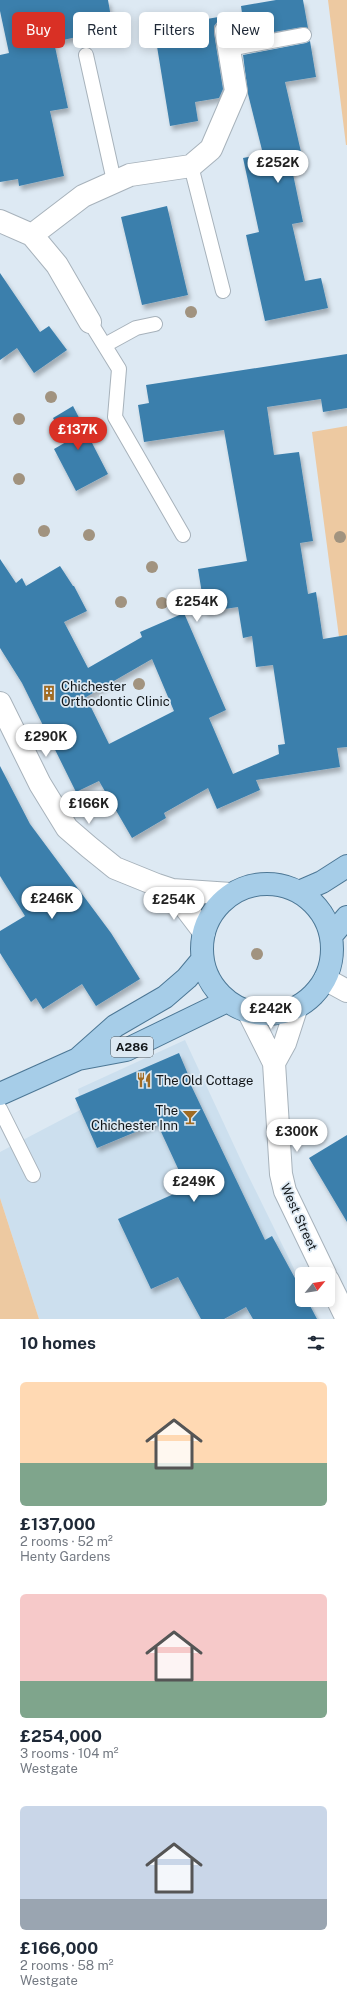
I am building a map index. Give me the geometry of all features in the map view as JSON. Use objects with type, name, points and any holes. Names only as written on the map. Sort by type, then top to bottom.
[{"type":"main road","points":[[299,892],[322,882],[347,866]]},
{"type":"main road","points":[[264,884],[282,885],[299,892],[314,904],[325,918],[331,936],[333,950],[330,965],[325,979],[312,996],[296,1009],[280,1014],[265,1015],[249,1012],[227,1001],[212,985],[202,960],[201,946],[204,932],[214,910],[231,894],[247,887],[264,884]]},
{"type":"main road","points":[[331,936],[347,917]]},
{"type":"main road","name":"A286","points":[[78,1059],[115,1026],[165,997],[187,978],[202,960]]},
{"type":"main road","name":"A286","points":[[0,1094],[78,1059],[126,1050],[227,1001]]},
{"type":"street","points":[[32,235],[82,196],[130,175],[192,166],[211,149],[236,91],[229,48]]},
{"type":"street","points":[[0,221],[32,235],[57,265],[90,322]]},
{"type":"street","points":[[0,703],[40,784],[67,828],[115,868],[172,890],[231,894]]},
{"type":"street","points":[[172,890],[204,932]]},
{"type":"street","points":[[325,979],[347,991]]},
{"type":"street","points":[[274,1063],[285,1042],[296,1009]]},
{"type":"street","name":"West Street","points":[[249,1012],[274,1063],[281,1174],[285,1191],[322,1267]]},
{"type":"street","points":[[335,1294],[347,1319]]},
{"type":"lane","points":[[274,37],[304,35]]},
{"type":"lane","points":[[86,55],[114,181]]},
{"type":"lane","points":[[192,166],[223,290]]},
{"type":"lane","points":[[90,322],[119,369],[114,417],[183,535]]},
{"type":"lane","points":[[105,345],[136,328],[155,324]]},
{"type":"lane","points":[[0,1109],[33,1175]]},
{"type":"shaded area","points":[[328,0],[347,0],[347,145],[346,145]]},
{"type":"shaded area","points":[[347,426],[347,635],[339,637],[312,432]]},
{"type":"shaded area","points":[[185,1040],[245,1169],[295,1271],[295,1307],[313,1307],[319,1319],[39,1319],[0,1198],[0,1152],[82,1109],[78,1089]]},
{"type":"shaded area","points":[[0,1198],[39,1319],[0,1319]]},
{"type":"building","points":[[0,0],[108,0],[110,12],[73,12],[73,38],[65,40],[65,12],[12,12],[12,48],[55,48],[68,108],[50,111],[64,176],[19,186],[18,179],[0,182],[0,55],[9,53],[0,11]]},
{"type":"building","points":[[276,0],[303,0],[308,28],[302,27],[274,32],[274,12],[242,12],[241,6]]},
{"type":"building","points":[[217,17],[217,22],[214,26],[214,33],[223,89],[219,98],[195,102],[198,121],[170,126],[157,48],[209,48],[209,19]]},
{"type":"building","points":[[310,41],[316,77],[285,82],[301,152],[289,155],[303,222],[292,224],[305,281],[321,278],[328,308],[265,321],[246,235],[259,232],[243,158],[263,154],[248,94],[243,55]]},
{"type":"building","points":[[167,206],[188,295],[142,305],[121,217]]},
{"type":"building","points":[[0,273],[40,332],[49,326],[67,350],[34,373],[17,348],[0,360]]},
{"type":"building","points":[[347,354],[347,408],[323,412],[321,399],[267,407],[274,455],[299,452],[313,541],[300,543],[308,594],[316,592],[323,639],[347,635],[347,747],[337,748],[340,767],[256,780],[260,790],[217,809],[208,788],[164,813],[166,818],[132,838],[99,781],[76,792],[22,683],[0,648],[0,559],[16,583],[22,578],[26,586],[60,566],[74,586],[87,611],[64,622],[88,668],[142,637],[140,632],[184,613],[226,710],[209,718],[233,774],[279,754],[278,745],[285,744],[273,665],[256,667],[252,636],[243,638],[238,607],[205,612],[198,569],[247,561],[224,430],[144,442],[138,405],[149,403],[146,385]],"holes":[[[152,659],[174,711],[109,744],[86,697]]]},
{"type":"building","points":[[73,406],[108,474],[76,491],[54,449],[66,442],[53,418]]},
{"type":"building","points":[[0,766],[30,824],[111,933],[140,979],[96,1006],[82,984],[43,1009],[36,998],[31,1002],[0,953],[0,931],[25,916],[0,876]]},
{"type":"building","points":[[179,1053],[190,1079],[188,1079],[265,1240],[272,1236],[295,1278],[295,1307],[311,1307],[317,1319],[253,1319],[246,1307],[224,1319],[201,1319],[178,1277],[151,1289],[118,1219],[187,1188],[157,1123],[97,1148],[75,1098]]},
{"type":"building","points":[[347,1135],[347,1222],[309,1158]]},
{"type":"place","name":"Chichester Orthodontic Clinic","points":[[49,693]]},
{"type":"place","name":"The Old Cottage","points":[[144,1080]]},
{"type":"place","name":"The Chichester Inn","points":[[190,1117]]}]
